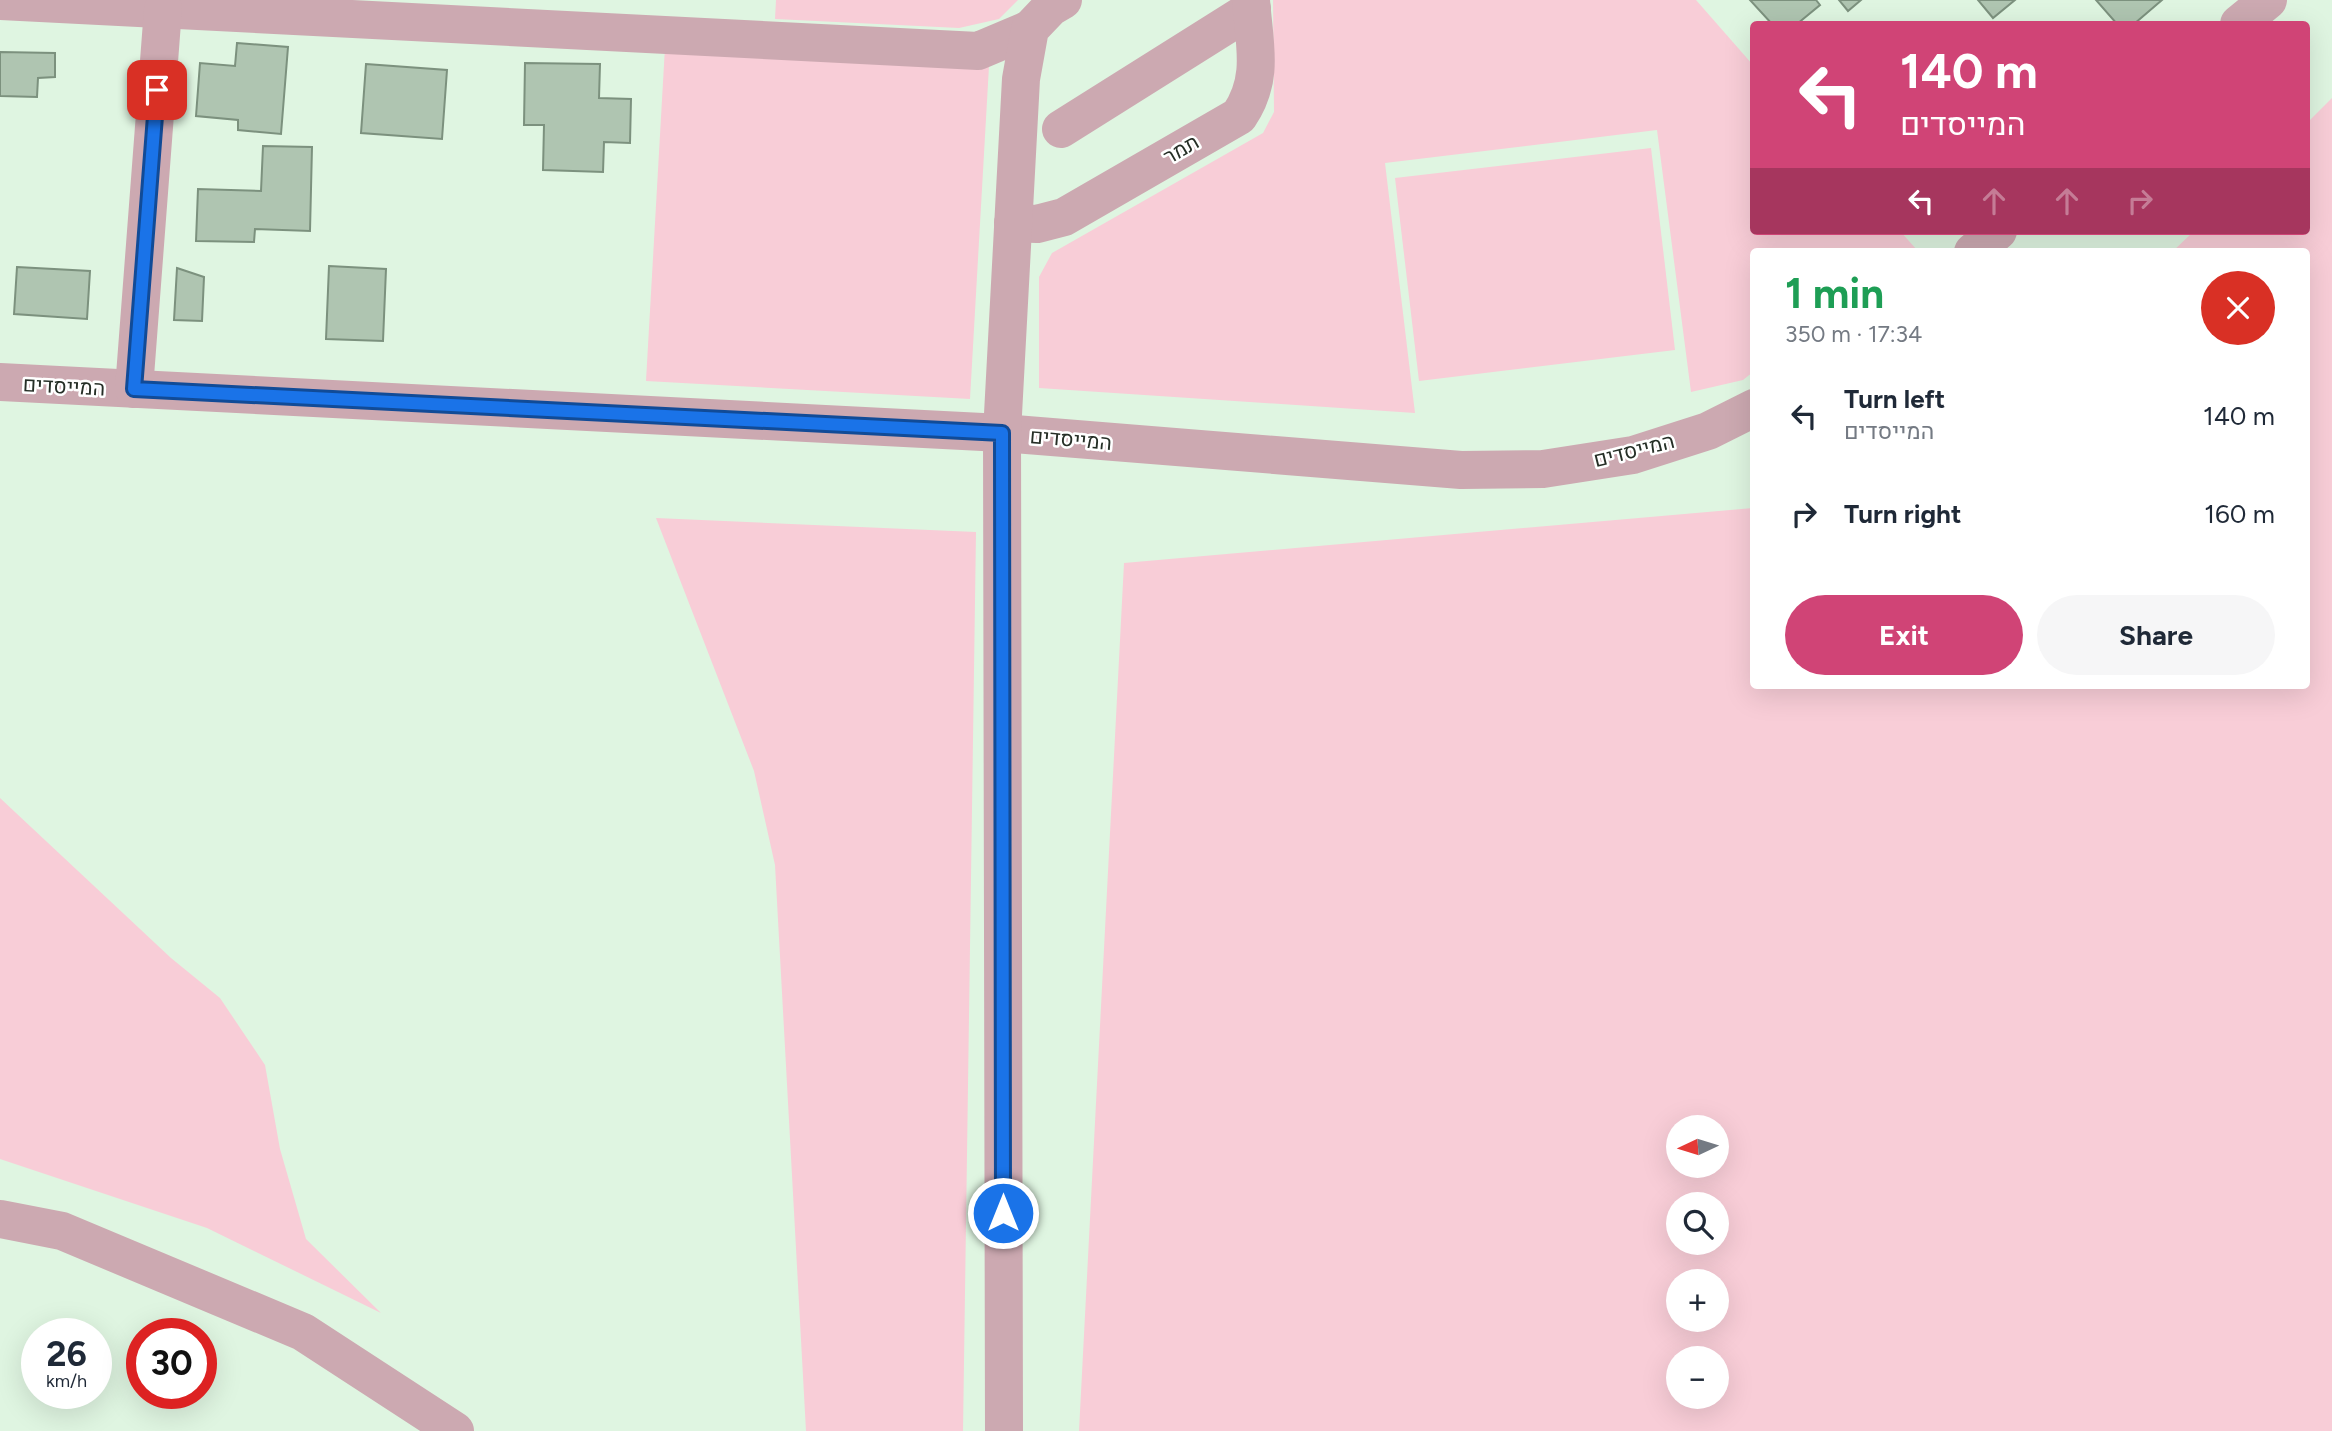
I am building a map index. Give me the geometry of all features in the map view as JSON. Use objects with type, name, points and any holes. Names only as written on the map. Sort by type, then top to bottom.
[{"type":"street","points":[[0,1],[163,9],[572,15],[978,51],[1030,29],[1051,7],[1063,0]]},
{"type":"street","points":[[2243,21],[2268,0]]},
{"type":"street","points":[[1061,130],[1251,5]]},
{"type":"street","name":"תמר","points":[[1013,223],[1037,224],[1064,217],[1239,116],[1251,99],[1256,75],[1251,5]]},
{"type":"street","points":[[134,389],[163,9]]},
{"type":"street","points":[[1004,1431],[1002,433],[1021,79],[1030,29]]},
{"type":"street","points":[[1978,248],[1993,235]]},
{"type":"street","name":"המייסדים","points":[[0,382],[1002,433],[1461,470],[1543,469],[1633,455],[1708,431],[1750,410]]},
{"type":"street","points":[[0,1219],[62,1231],[303,1332],[455,1431]]},
{"type":"shaded area","points":[[776,0],[1018,0],[999,19],[959,28],[775,19]]},
{"type":"shaded area","points":[[1273,0],[1696,0],[1750,62],[1750,235],[1904,235],[1915,248],[1750,248],[1750,374],[1743,380],[1691,392],[1657,130],[1385,163],[1415,413],[1039,388],[1039,277],[1052,253],[1263,133],[1274,112]]},
{"type":"shaded area","points":[[665,47],[989,66],[970,399],[646,381]]},
{"type":"shaded area","points":[[2332,98],[2332,1431],[1079,1431],[1124,563],[1750,508],[1750,689],[2310,689],[2310,248],[2176,248],[2190,235],[2310,235],[2310,120]]},
{"type":"shaded area","points":[[1651,148],[1675,350],[1419,381],[1395,178]]},
{"type":"shaded area","points":[[656,518],[976,532],[963,1431],[806,1431],[775,865],[754,771]]},
{"type":"shaded area","points":[[0,798],[171,958],[220,998],[265,1065],[280,1149],[306,1239],[381,1313],[207,1228],[0,1159]]},
{"type":"building","points":[[1750,0],[1816,0],[1820,5],[1801,21],[1769,21]]},
{"type":"building","points":[[1839,0],[1861,0],[1848,11]]},
{"type":"building","points":[[1978,0],[2015,0],[1993,18]]},
{"type":"building","points":[[2096,0],[2162,0],[2138,21],[2114,21]]},
{"type":"building","points":[[237,43],[288,47],[281,134],[238,130],[238,120],[196,116],[200,63],[235,66]]},
{"type":"building","points":[[0,52],[55,53],[55,77],[38,78],[37,97],[0,96]]},
{"type":"building","points":[[525,63],[600,64],[599,98],[631,99],[630,143],[604,142],[603,172],[543,170],[544,125],[524,125]]},
{"type":"building","points":[[366,64],[447,70],[442,139],[361,133]]},
{"type":"building","points":[[263,146],[312,147],[310,231],[255,229],[254,242],[196,241],[198,189],[261,191]]},
{"type":"building","points":[[329,266],[386,269],[383,341],[326,339]]},
{"type":"building","points":[[17,267],[90,271],[87,319],[14,314]]},
{"type":"building","points":[[177,268],[204,277],[202,321],[174,320]]},
{"type":"route","points":[[157,90],[134,389],[1002,433],[1003,1213]]}]
